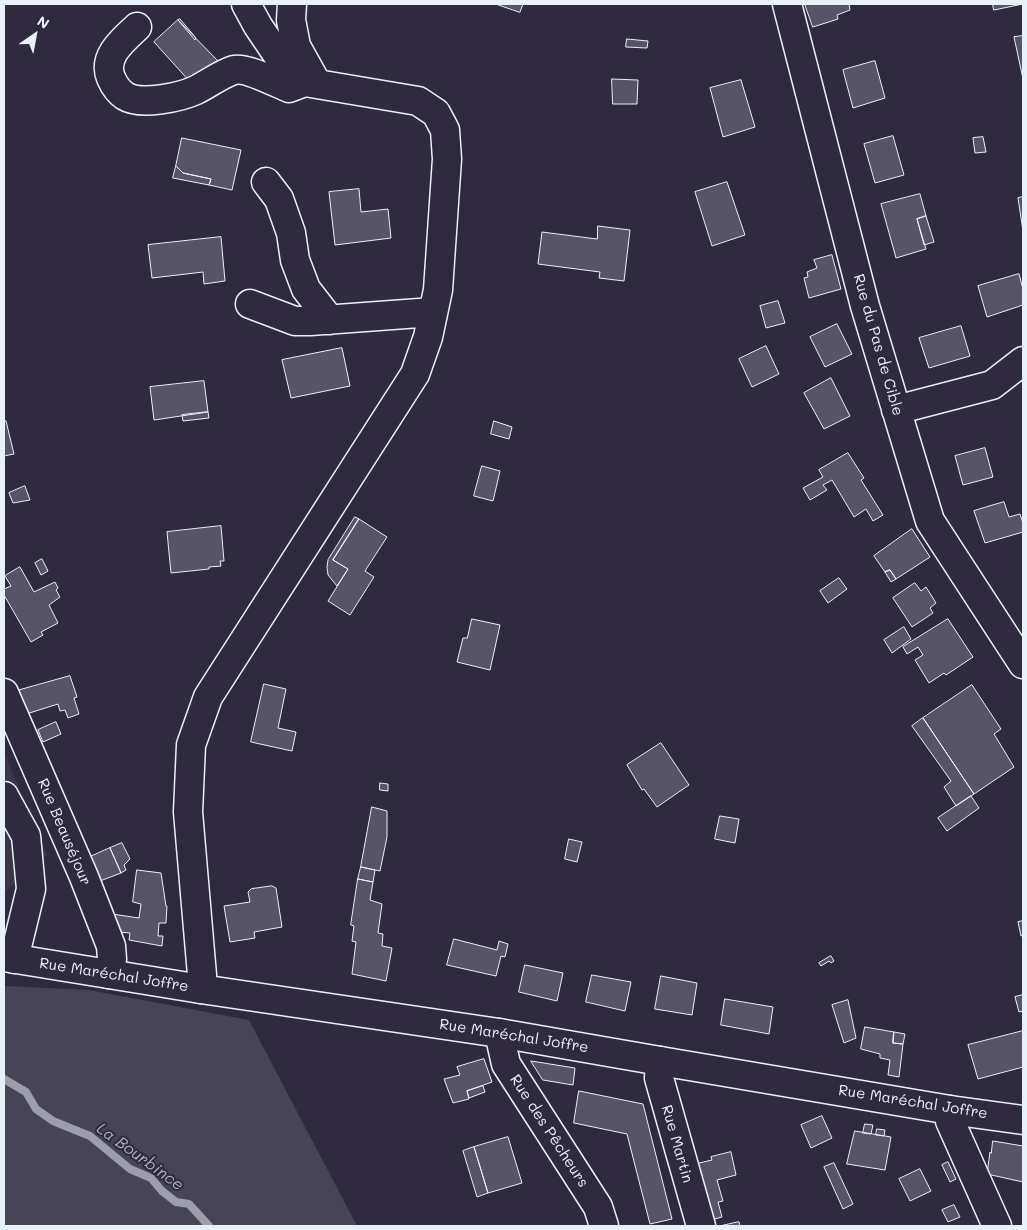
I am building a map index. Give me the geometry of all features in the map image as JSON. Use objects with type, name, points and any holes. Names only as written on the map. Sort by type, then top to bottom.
[{"type":"street","points":[[246,4],[281,60],[311,83]]},
{"type":"street","points":[[292,4],[292,20],[296,46],[311,83]]},
{"type":"street","name":"Rue du Pas de Cible","points":[[787,4],[865,306],[930,522],[1023,664]]},
{"type":"street","points":[[137,28],[118,45],[110,61],[108,72],[114,86],[126,97],[143,100],[172,97],[194,91],[235,70],[250,72],[289,88],[311,83],[418,101],[436,113],[445,130],[447,159],[438,290],[428,337],[415,374],[208,697],[191,745],[188,812],[202,975],[200,989]]},
{"type":"street","points":[[266,182],[279,199],[291,233],[295,260],[306,289],[330,320]]},
{"type":"street","points":[[250,304],[295,321],[433,312]]},
{"type":"street","points":[[896,410],[992,384],[1023,361]]},
{"type":"street","name":"Rue Beauséjour","points":[[4,693],[84,877],[111,946],[110,974]]},
{"type":"street","points":[[4,796],[26,836],[31,889],[9,958]]},
{"type":"street","name":"Rue Maréchal Joffre","points":[[9,958],[200,989],[500,1033],[950,1110],[1023,1120]]},
{"type":"street","name":"Rue des Pêcheurs","points":[[500,1033],[506,1064],[598,1207],[604,1226]]},
{"type":"street","name":"Rue Martin","points":[[660,1061],[659,1078],[701,1226]]},
{"type":"street","points":[[950,1110],[950,1121],[997,1226]]},
{"type":"shaded area","points":[[4,752],[47,855],[4,893]]},
{"type":"shaded area","points":[[4,986],[89,990],[249,1020],[357,1226],[4,1226]]},
{"type":"building","points":[[496,4],[523,4],[520,12]]},
{"type":"building","points":[[805,4],[849,4],[850,10],[837,15],[838,19],[813,27]]},
{"type":"building","points":[[993,4],[1023,4],[994,10]]},
{"type":"building","points":[[180,19],[196,38],[195,40],[178,20]]},
{"type":"building","points":[[178,20],[219,62],[192,84],[154,42]]},
{"type":"building","points":[[1023,36],[1023,79],[1014,37]]},
{"type":"building","points":[[627,39],[648,41],[647,48],[626,47]]},
{"type":"building","points":[[875,61],[885,98],[853,108],[843,70]]},
{"type":"building","points":[[612,79],[638,80],[637,104],[613,104]]},
{"type":"building","points":[[741,80],[755,127],[723,137],[710,88]]},
{"type":"building","points":[[893,136],[904,175],[875,183],[864,144]]},
{"type":"building","points":[[983,137],[986,152],[975,153],[973,138]]},
{"type":"building","points":[[182,138],[241,150],[232,190],[209,185],[211,179],[183,173],[176,166]]},
{"type":"building","points":[[176,166],[183,173],[211,179],[209,185],[173,178]]},
{"type":"building","points":[[727,182],[745,235],[712,246],[695,192]]},
{"type":"building","points":[[359,189],[361,212],[388,209],[391,238],[335,245],[329,192]]},
{"type":"building","points":[[920,194],[926,216],[917,219],[926,249],[896,258],[881,204]]},
{"type":"building","points":[[1023,197],[1023,231],[1018,198]]},
{"type":"building","points":[[926,216],[934,242],[924,245],[917,219]]},
{"type":"building","points":[[598,226],[630,230],[624,281],[599,278],[600,272],[538,264],[542,232],[597,239]]},
{"type":"building","points":[[221,237],[225,281],[204,284],[203,272],[152,278],[148,245]]},
{"type":"building","points":[[832,255],[841,289],[809,298],[804,278],[808,277],[807,272],[817,268],[814,260]]},
{"type":"building","points":[[1019,274],[1023,289],[1023,305],[987,317],[978,286]]},
{"type":"building","points":[[778,301],[785,323],[766,328],[760,306]]},
{"type":"building","points":[[837,324],[852,354],[825,367],[810,337]]},
{"type":"building","points":[[961,326],[970,356],[929,368],[919,338]]},
{"type":"building","points":[[766,346],[779,374],[752,387],[739,359]]},
{"type":"building","points":[[342,348],[350,386],[291,398],[282,360]]},
{"type":"building","points":[[831,378],[850,416],[824,429],[804,393]]},
{"type":"building","points":[[204,381],[208,412],[154,420],[150,387]]},
{"type":"building","points":[[208,412],[209,418],[183,421],[182,415]]},
{"type":"building","points":[[6,421],[14,454],[4,456],[4,422]]},
{"type":"building","points":[[494,421],[512,427],[509,439],[491,434]]},
{"type":"building","points":[[985,448],[993,477],[963,485],[955,456]]},
{"type":"building","points":[[848,453],[864,478],[861,480],[883,515],[873,521],[866,509],[854,517],[832,480],[823,485],[827,490],[810,500],[803,488],[823,477],[819,470]]},
{"type":"building","points":[[482,466],[500,471],[493,501],[474,496]]},
{"type":"building","points":[[25,486],[30,500],[13,503],[9,493]]},
{"type":"building","points":[[1004,502],[1009,517],[1020,514],[1023,532],[985,543],[974,511]]},
{"type":"building","points":[[355,517],[359,519],[333,560],[348,569],[337,586],[328,575],[328,560]]},
{"type":"building","points":[[359,519],[387,537],[365,571],[374,577],[350,615],[328,601],[348,569],[333,560]]},
{"type":"building","points":[[221,526],[224,561],[220,561],[221,566],[171,573],[167,532]]},
{"type":"building","points":[[912,529],[930,557],[896,579],[890,570],[885,572],[874,556]]},
{"type":"building","points":[[42,559],[48,571],[41,575],[35,563]]},
{"type":"building","points":[[20,567],[34,592],[55,582],[58,588],[56,590],[60,597],[49,605],[58,623],[41,632],[43,635],[31,642],[4,595],[4,589],[11,586],[5,576]]},
{"type":"building","points":[[890,570],[896,579],[891,582],[885,572]]},
{"type":"building","points":[[839,578],[847,589],[828,603],[820,591]]},
{"type":"building","points":[[915,583],[921,591],[926,587],[936,603],[930,608],[933,613],[912,627],[893,598]]},
{"type":"building","points":[[472,619],[500,625],[490,670],[457,662],[463,638],[467,638]]},
{"type":"building","points":[[948,619],[973,657],[946,675],[944,673],[929,683],[915,660],[923,655],[918,647],[907,654],[903,647]]},
{"type":"building","points":[[904,627],[911,639],[892,653],[884,640]]},
{"type":"building","points":[[70,676],[77,697],[74,698],[79,714],[68,718],[65,710],[60,711],[58,704],[23,715],[13,692]]},
{"type":"building","points":[[264,684],[286,689],[278,728],[296,732],[292,751],[251,742]]},
{"type":"building","points":[[972,685],[1001,729],[994,734],[1014,767],[974,794],[923,718]]},
{"type":"building","points":[[923,718],[974,794],[956,806],[944,787],[951,781],[912,726]]},
{"type":"building","points":[[56,722],[61,734],[43,742],[38,730]]},
{"type":"building","points":[[661,743],[689,785],[657,807],[644,789],[642,790],[627,765]]},
{"type":"building","points":[[380,783],[388,784],[388,791],[380,790]]},
{"type":"building","points":[[971,796],[979,808],[947,831],[938,818]]},
{"type":"building","points":[[372,807],[387,811],[387,837],[380,871],[361,867]]},
{"type":"building","points":[[720,816],[739,819],[735,843],[715,839]]},
{"type":"building","points":[[569,839],[582,842],[577,862],[565,859]]},
{"type":"building","points":[[122,843],[130,859],[124,865],[126,870],[121,873],[110,848]]},
{"type":"building","points":[[110,848],[121,873],[100,881],[90,857]]},
{"type":"building","points":[[361,867],[375,870],[373,882],[358,879]]},
{"type":"building","points":[[137,870],[161,873],[167,906],[166,923],[159,923],[158,936],[163,936],[162,946],[129,940],[130,933],[119,932],[112,914],[139,918],[141,904],[133,902]]},
{"type":"building","points":[[358,879],[373,882],[370,900],[382,904],[378,933],[383,934],[382,946],[392,948],[386,981],[352,974],[356,942],[352,941],[354,926],[351,925]]},
{"type":"building","points":[[272,886],[276,888],[282,927],[254,932],[255,938],[230,942],[224,906],[250,902],[248,892],[251,889]]},
{"type":"building","points":[[1023,921],[1023,935],[1021,936],[1018,922]]},
{"type":"building","points":[[454,939],[497,950],[499,941],[508,944],[505,957],[501,956],[496,976],[447,965]]},
{"type":"building","points":[[831,956],[834,961],[831,963],[829,961],[821,966],[819,963]]},
{"type":"building","points":[[525,965],[563,973],[557,1001],[519,992]]},
{"type":"building","points":[[592,975],[631,982],[625,1011],[586,1002]]},
{"type":"building","points":[[661,976],[697,983],[692,1015],[655,1009]]},
{"type":"building","points":[[1023,995],[1023,1011],[1019,1012],[1015,997]]},
{"type":"building","points":[[725,999],[773,1007],[769,1034],[721,1025]]},
{"type":"building","points":[[848,1000],[856,1038],[844,1043],[832,1005]]},
{"type":"building","points":[[865,1027],[894,1032],[893,1043],[903,1044],[899,1077],[888,1075],[890,1060],[880,1058],[880,1054],[861,1049]]},
{"type":"building","points":[[1023,1031],[1023,1067],[978,1079],[968,1045]]},
{"type":"building","points":[[894,1032],[905,1034],[903,1044],[893,1043]]},
{"type":"building","points":[[484,1059],[492,1082],[467,1091],[469,1099],[453,1103],[444,1079],[460,1075],[457,1067]]},
{"type":"building","points":[[531,1061],[575,1068],[573,1085],[543,1080]]},
{"type":"building","points":[[483,1086],[485,1092],[469,1098],[467,1091]]},
{"type":"building","points":[[579,1091],[643,1104],[672,1219],[650,1224],[627,1134],[574,1123]]},
{"type":"building","points":[[822,1116],[832,1138],[811,1148],[801,1125]]},
{"type":"building","points":[[865,1124],[873,1125],[871,1134],[863,1133]]},
{"type":"building","points":[[877,1129],[885,1130],[884,1136],[876,1135]]},
{"type":"building","points":[[855,1131],[891,1137],[885,1170],[847,1164]]},
{"type":"building","points":[[508,1137],[522,1183],[488,1193],[474,1147]]},
{"type":"building","points":[[993,1141],[1023,1146],[1023,1182],[987,1174]]},
{"type":"building","points":[[474,1147],[488,1193],[477,1197],[463,1151]]},
{"type":"building","points":[[731,1152],[736,1175],[717,1180],[723,1201],[718,1202],[722,1217],[711,1220],[695,1164],[712,1160],[711,1157]]},
{"type":"building","points":[[948,1162],[956,1179],[950,1182],[942,1165]]},
{"type":"building","points":[[834,1163],[853,1204],[843,1209],[824,1167]]},
{"type":"building","points":[[920,1169],[931,1191],[910,1201],[899,1179]]},
{"type":"building","points":[[954,1205],[960,1217],[948,1222],[942,1210]]},
{"type":"building","points":[[739,1222],[740,1226],[720,1226]]},
{"type":"waterway","name":"La Bourbince","points":[[4,1079],[26,1092],[36,1109],[53,1121],[90,1136],[130,1169],[151,1178],[162,1191],[176,1202],[189,1204],[209,1226]]}]
